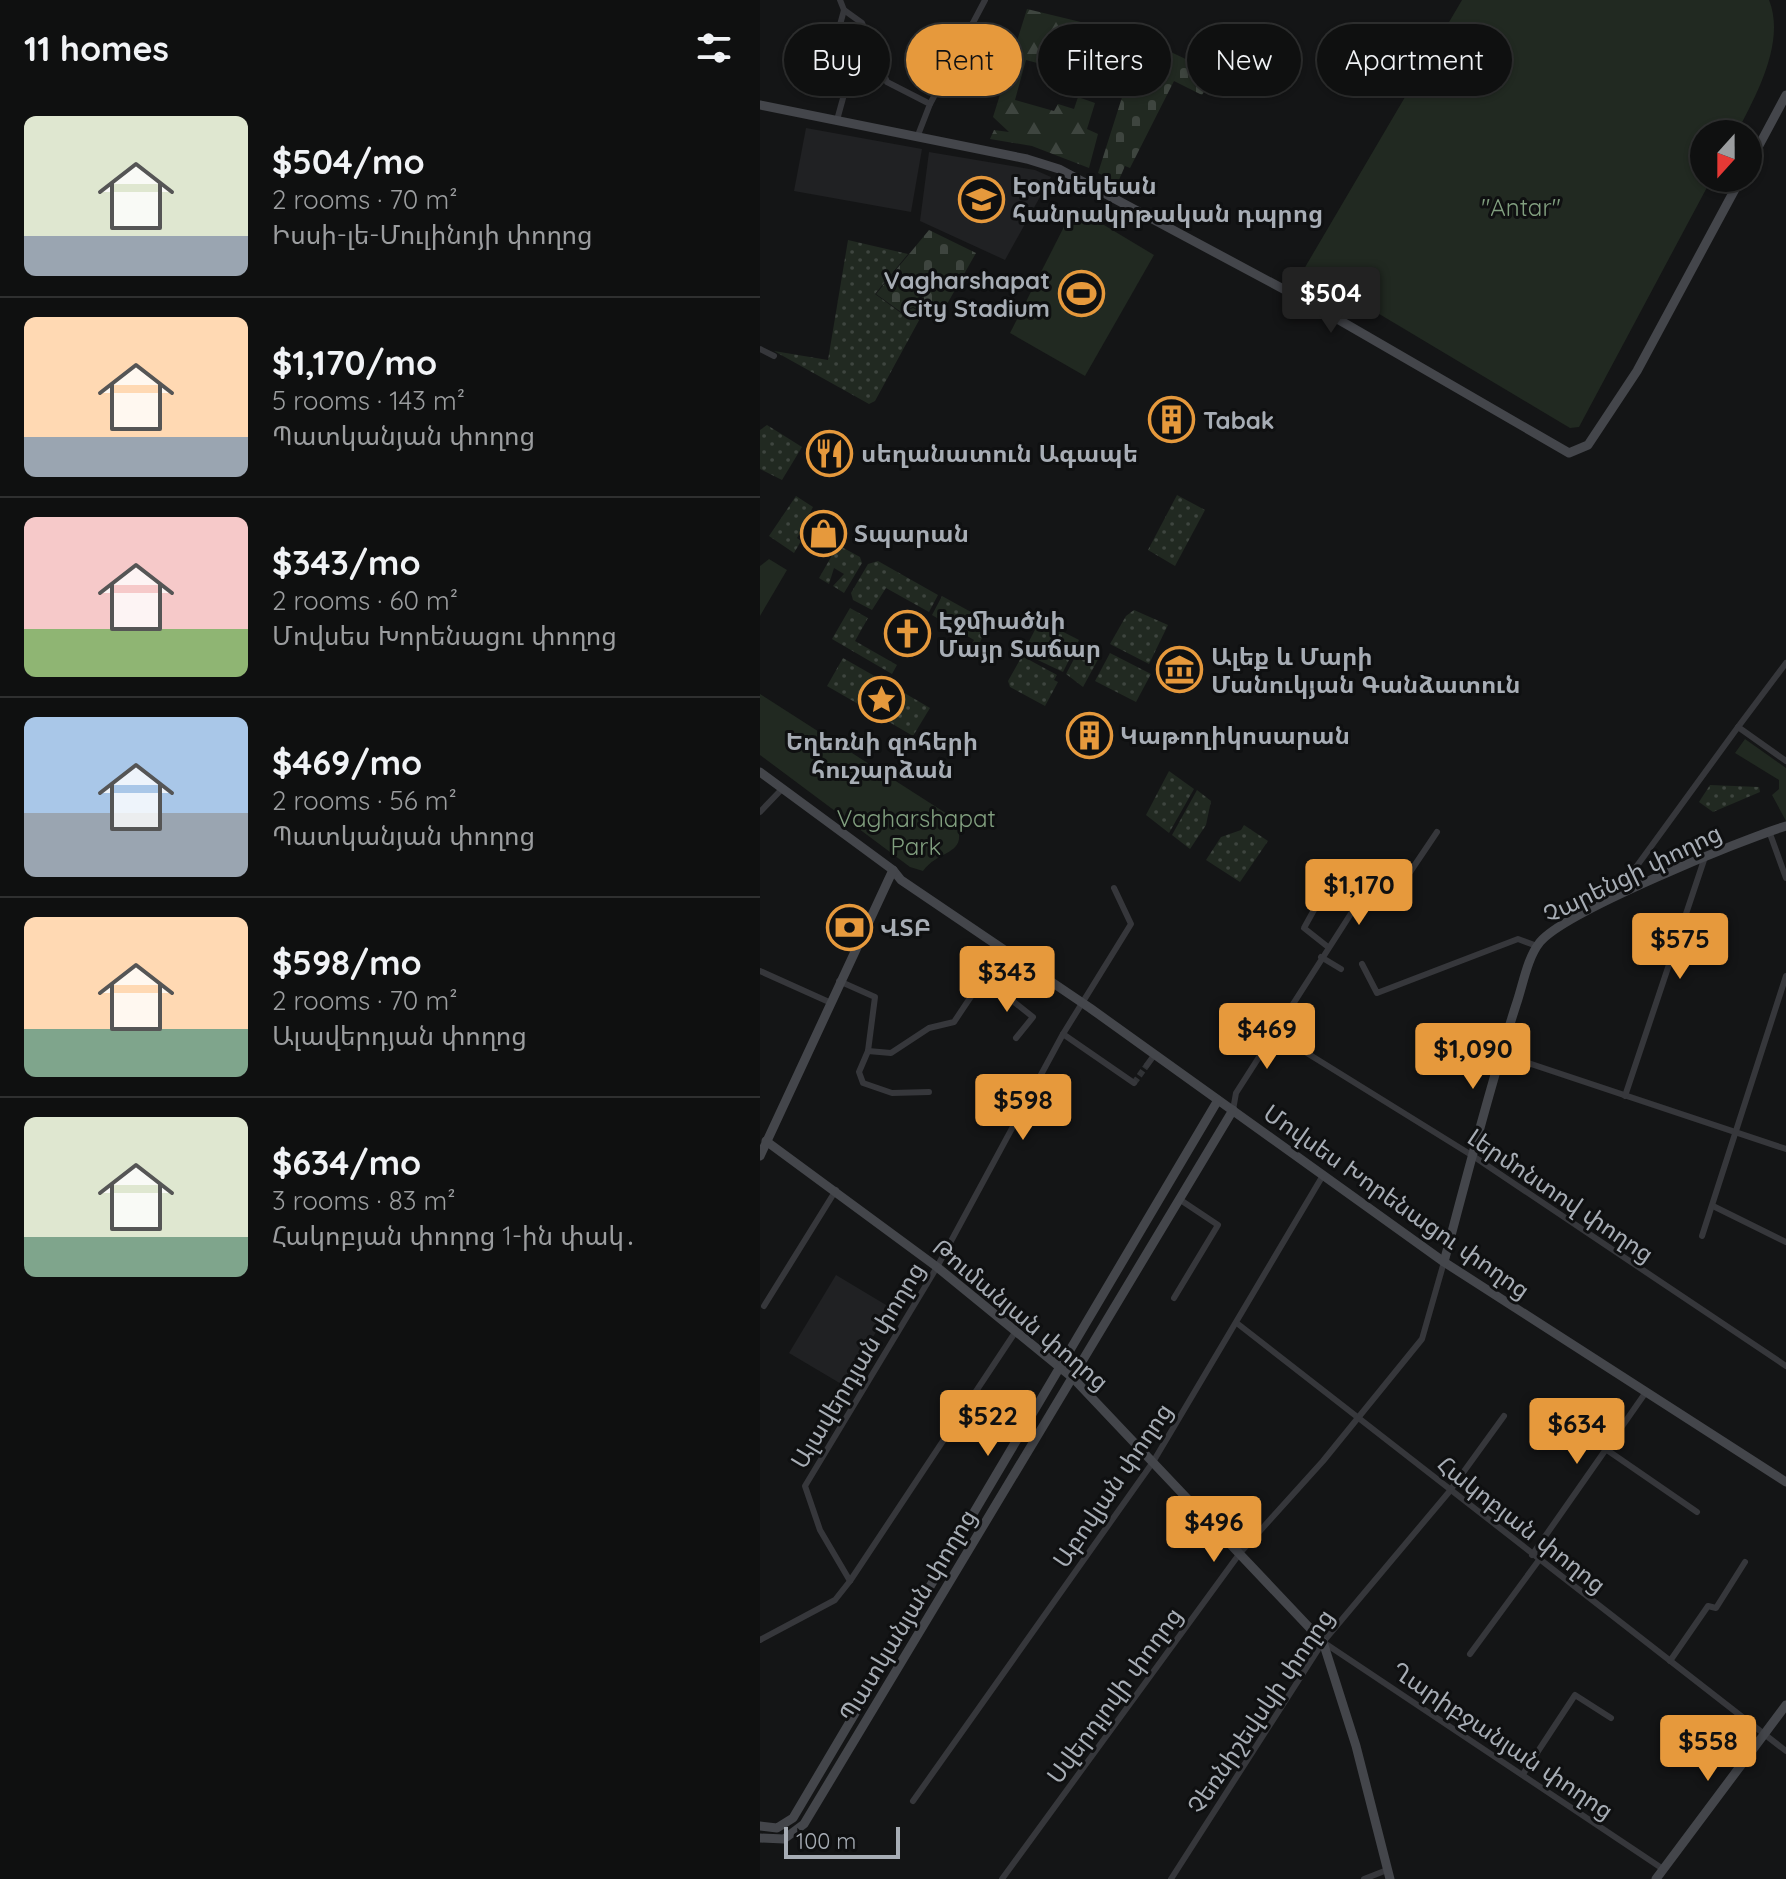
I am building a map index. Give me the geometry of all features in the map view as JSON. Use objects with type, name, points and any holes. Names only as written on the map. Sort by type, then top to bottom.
[{"type":"main road","points":[[1762,140],[1786,95]]},
{"type":"main road","points":[[760,105],[918,135],[1059,169],[1315,306],[1569,453],[1588,445],[1637,371],[1733,192]]},
{"type":"main road","name":"Մովսես Խորենացու փողոց","points":[[760,772],[893,870],[901,880],[1082,1002],[1444,1262],[1786,1482]]},
{"type":"main road","name":"Չարենցի փողոց","points":[[1444,1262],[1500,1054],[1537,946],[1574,920],[1613,900],[1705,856],[1786,826]]},
{"type":"main road","points":[[760,1156],[893,870]]},
{"type":"main road","name":"Պատկանյան փողոց","points":[[760,1826],[777,1828],[788,1824],[1218,1100]]},
{"type":"main road","name":"Պատկանյան փողոց","points":[[760,1838],[784,1839],[799,1830],[1233,1110]]},
{"type":"main road","name":"Թումանյան փողոց","points":[[766,1141],[937,1267],[1073,1378],[1323,1642],[1356,1746],[1389,1874]]},
{"type":"main road","points":[[1656,1879],[1786,1705]]},
{"type":"main road","points":[[858,1710],[869,1717]]},
{"type":"street","points":[[840,0],[844,10],[862,23],[887,82],[930,104]]},
{"type":"street","points":[[918,135],[930,104],[985,0]]},
{"type":"street","points":[[837,120],[848,80],[834,47],[844,10]]},
{"type":"street","points":[[760,349],[774,356]]},
{"type":"street","points":[[1613,900],[1786,663]]},
{"type":"street","points":[[1738,727],[1786,761]]},
{"type":"street","points":[[760,812],[782,789]]},
{"type":"street","points":[[1769,831],[1786,878]]},
{"type":"street","name":"Պատկանյան փողոց","points":[[1233,1110],[1236,1093],[1368,887],[1372,884],[1395,888],[1402,884],[1437,832]]},
{"type":"street","points":[[1625,1096],[1705,856]]},
{"type":"street","name":"Ալավերդյան փողոց","points":[[850,1581],[820,1530],[805,1486],[937,1267],[1063,1034],[1131,924],[1114,888]]},
{"type":"street","points":[[1320,899],[1304,928],[1328,947]]},
{"type":"street","points":[[1362,964],[1377,993],[1518,939],[1537,946]]},
{"type":"street","points":[[1321,957],[1341,969]]},
{"type":"street","points":[[868,1051],[891,1053],[929,1028],[954,1022],[972,995],[999,990],[1019,959]]},
{"type":"street","points":[[760,971],[829,1002]]},
{"type":"street","points":[[1702,1236],[1786,976]]},
{"type":"street","points":[[839,981],[875,997],[868,1051],[859,1072],[863,1083],[892,1093],[929,1092]]},
{"type":"street","points":[[999,990],[1033,1017],[1016,1038]]},
{"type":"street","name":"Լերմոնտով փողոց","points":[[1273,1032],[1473,1156],[1786,1366]]},
{"type":"street","points":[[1063,1034],[1134,1083]]},
{"type":"street","points":[[1147,1065],[1155,1054]]},
{"type":"street","points":[[1500,1054],[1786,1149]]},
{"type":"street","points":[[1218,1100],[1236,1093]]},
{"type":"street","name":"Աբովյան փողոց","points":[[913,1801],[1153,1462],[1238,1324],[1322,1177]]},
{"type":"street","points":[[764,1306],[836,1190]]},
{"type":"street","points":[[1174,1298],[1218,1225],[1179,1199]]},
{"type":"street","points":[[1713,1206],[1786,1242]]},
{"type":"street","name":"Սվերդլովի փողոց","points":[[1002,1879],[1240,1553],[1422,1339],[1444,1262]]},
{"type":"street","name":"Հակոբյան փողոց","points":[[1238,1324],[1449,1492],[1786,1751]]},
{"type":"street","points":[[760,1640],[835,1600],[1016,1331]]},
{"type":"street","points":[[1470,1654],[1646,1392]]},
{"type":"street","name":"Չեռնիշեվսկի փողոց","points":[[1171,1879],[1323,1642],[1449,1492],[1504,1416]]},
{"type":"street","points":[[1607,1450],[1697,1512]]},
{"type":"street","points":[[1670,1661],[1708,1606],[1716,1608],[1745,1562]]},
{"type":"street","name":"Ղարիբջանյան փողոց","points":[[1323,1642],[1663,1869]]},
{"type":"street","points":[[1523,1774],[1575,1695],[1611,1718]]},
{"type":"street","points":[[1364,1879],[1389,1874]]},
{"type":"shaded area","points":[[806,128],[922,149],[911,212],[794,191]]},
{"type":"shaded area","name":"Էօրնեկեան հանրակրթական դպրոց","points":[[929,152],[1035,170],[1051,177],[1005,260],[920,221]]},
{"type":"shaded area","points":[[836,1275],[891,1308],[843,1385],[789,1353]]},
{"type":"green space","name":"\"Antar\"","points":[[1462,0],[1769,0],[1774,33],[1760,86],[1743,120],[1690,120],[1690,192],[1705,192],[1579,427],[1570,428],[1304,269],[1406,96],[1512,96],[1512,24],[1448,24]]},
{"type":"green space","points":[[1027,9],[1089,24],[1038,24],[1038,63],[1026,60],[1022,75],[1022,25]]},
{"type":"green space","points":[[1171,52],[1187,60],[1187,88],[1174,81],[1171,87]]},
{"type":"green space","points":[[1000,96],[1016,96],[1015,100],[1054,111],[1058,104],[1074,109],[1078,97],[1095,103],[1087,129],[1098,134],[1089,168],[1032,146],[990,139],[994,130],[1009,132],[993,117]]},
{"type":"green space","points":[[1122,96],[1166,96],[1130,168],[1125,166],[1118,182],[1098,173]]},
{"type":"green space","name":"Vagharshapat City Stadium","points":[[1074,207],[1154,255],[1085,376],[1010,333]]},
{"type":"green space","points":[[929,230],[976,253],[938,320],[913,307],[901,312],[876,294]]},
{"type":"green space","points":[[848,240],[908,254],[875,294],[901,313],[913,308],[923,313],[875,401],[869,404],[774,351],[828,360]]},
{"type":"green space","points":[[767,425],[802,447],[782,480],[760,469],[760,430]]},
{"type":"green space","points":[[1177,495],[1205,510],[1175,566],[1148,550]]},
{"type":"green space","points":[[796,496],[813,507],[797,538],[801,541],[794,553],[769,536]]},
{"type":"green space","points":[[838,545],[860,557],[862,563],[844,593],[833,586],[844,574],[834,568],[829,584],[819,578]]},
{"type":"green space","points":[[769,559],[787,570],[760,616],[760,566]]},
{"type":"green space","points":[[878,561],[938,595],[929,612],[886,588],[872,610],[853,600],[851,593],[868,564]]},
{"type":"green space","points":[[942,596],[989,622],[978,647],[972,644],[974,640],[932,615]]},
{"type":"green space","points":[[850,608],[868,618],[855,641],[897,665],[892,674],[832,639]]},
{"type":"green space","points":[[1134,610],[1168,625],[1149,664],[1110,644],[1126,616]]},
{"type":"green space","points":[[1040,620],[1079,640],[1063,672],[1023,653]]},
{"type":"green space","points":[[1083,642],[1102,652],[1083,687],[1066,674]]},
{"type":"green space","points":[[1110,653],[1151,674],[1136,702],[1095,681]]},
{"type":"green space","points":[[1022,656],[1057,675],[1054,680],[1058,682],[1045,706],[1010,687],[1008,681]]},
{"type":"green space","points":[[843,658],[878,678],[869,695],[885,705],[879,716],[827,686]]},
{"type":"green space","points":[[901,691],[930,708],[913,736],[884,719]]},
{"type":"green space","name":"Vagharshapat Park","points":[[760,694],[955,819],[959,831],[956,846],[923,871],[910,867],[760,755]]},
{"type":"green space","points":[[1745,739],[1786,768],[1786,821],[1772,795],[1779,789],[1779,780],[1735,753]]},
{"type":"green space","points":[[1169,771],[1194,789],[1169,833],[1146,815]]},
{"type":"green space","points":[[1710,785],[1759,787],[1760,792],[1713,812],[1699,802]]},
{"type":"green space","points":[[1197,790],[1211,801],[1206,825],[1190,849],[1172,835]]},
{"type":"green space","points":[[1244,825],[1268,841],[1240,882],[1206,860],[1221,837],[1241,830]]},
{"type":"tunnel","points":[[1134,1083],[1147,1065]]},
{"type":"place","name":"Էօրնեկեան հանրակրթական դպրոց","points":[[981,199]]},
{"type":"place","name":"Vagharshapat City Stadium","points":[[1081,294]]},
{"type":"place","name":"Tabak","points":[[1172,420]]},
{"type":"place","name":"սեղանատուն Ագապե","points":[[830,453]]},
{"type":"place","name":"Տպարան","points":[[823,533]]},
{"type":"place","name":"Էջմիածնի Մայր Տաճար","points":[[907,634]]},
{"type":"place","name":"Ալեք և Մարի Մանուկյան Գանձատուն","points":[[1180,670]]},
{"type":"place","name":"Եղեռնի զոհերի հուշարձան","points":[[882,699]]},
{"type":"place","name":"Կաթողիկոսարան","points":[[1089,735]]},
{"type":"place","name":"ՎՏԲ","points":[[849,927]]}]
